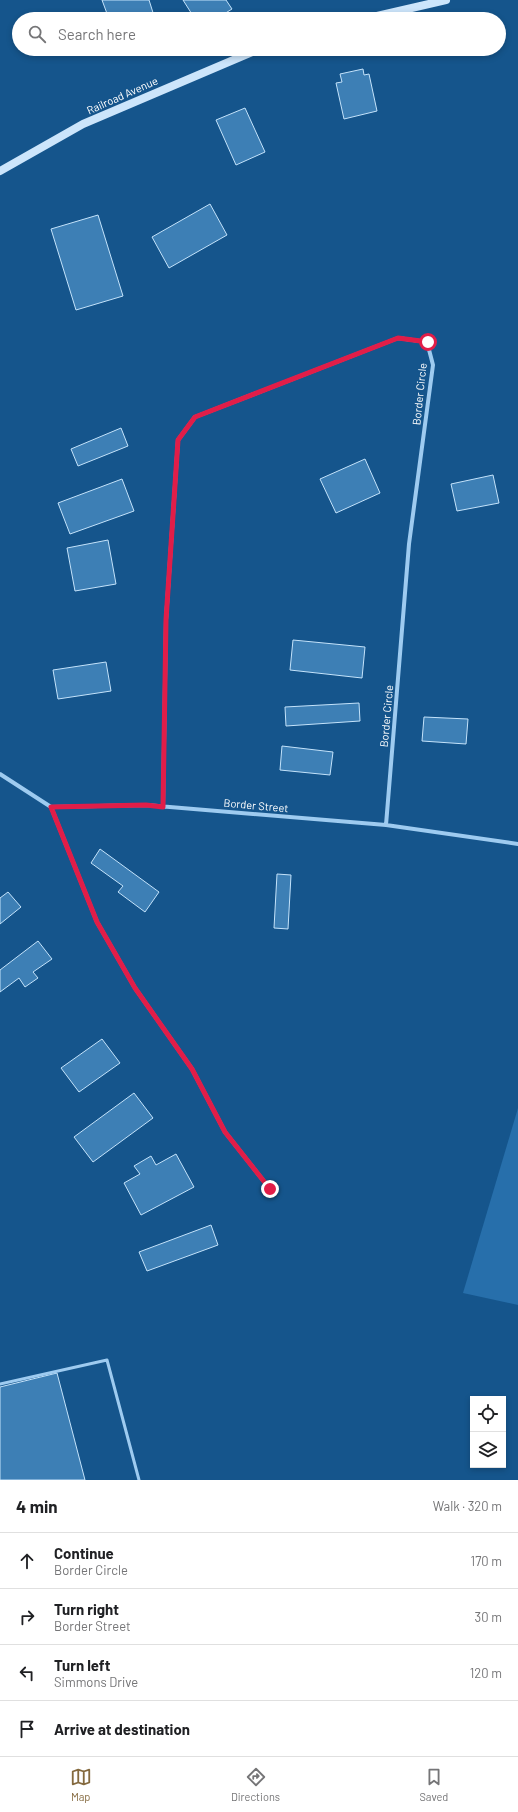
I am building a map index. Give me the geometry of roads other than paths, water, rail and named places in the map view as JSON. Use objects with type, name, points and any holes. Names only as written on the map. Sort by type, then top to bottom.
[{"type":"street","points":[[394,12],[446,0]]},
{"type":"street","name":"Railroad Avenue","points":[[0,171],[83,124],[243,56]]},
{"type":"street","name":"Border Circle","points":[[163,807],[166,620],[178,440],[195,417],[398,338],[428,342],[433,365],[409,544],[386,825]]},
{"type":"street","points":[[0,774],[51,807],[97,922],[131,982],[192,1069],[225,1132],[270,1189]]},
{"type":"street","name":"Border Street","points":[[51,807],[146,805],[386,825],[518,844]]},
{"type":"lane","points":[[0,1384],[107,1360],[139,1480]]}]
